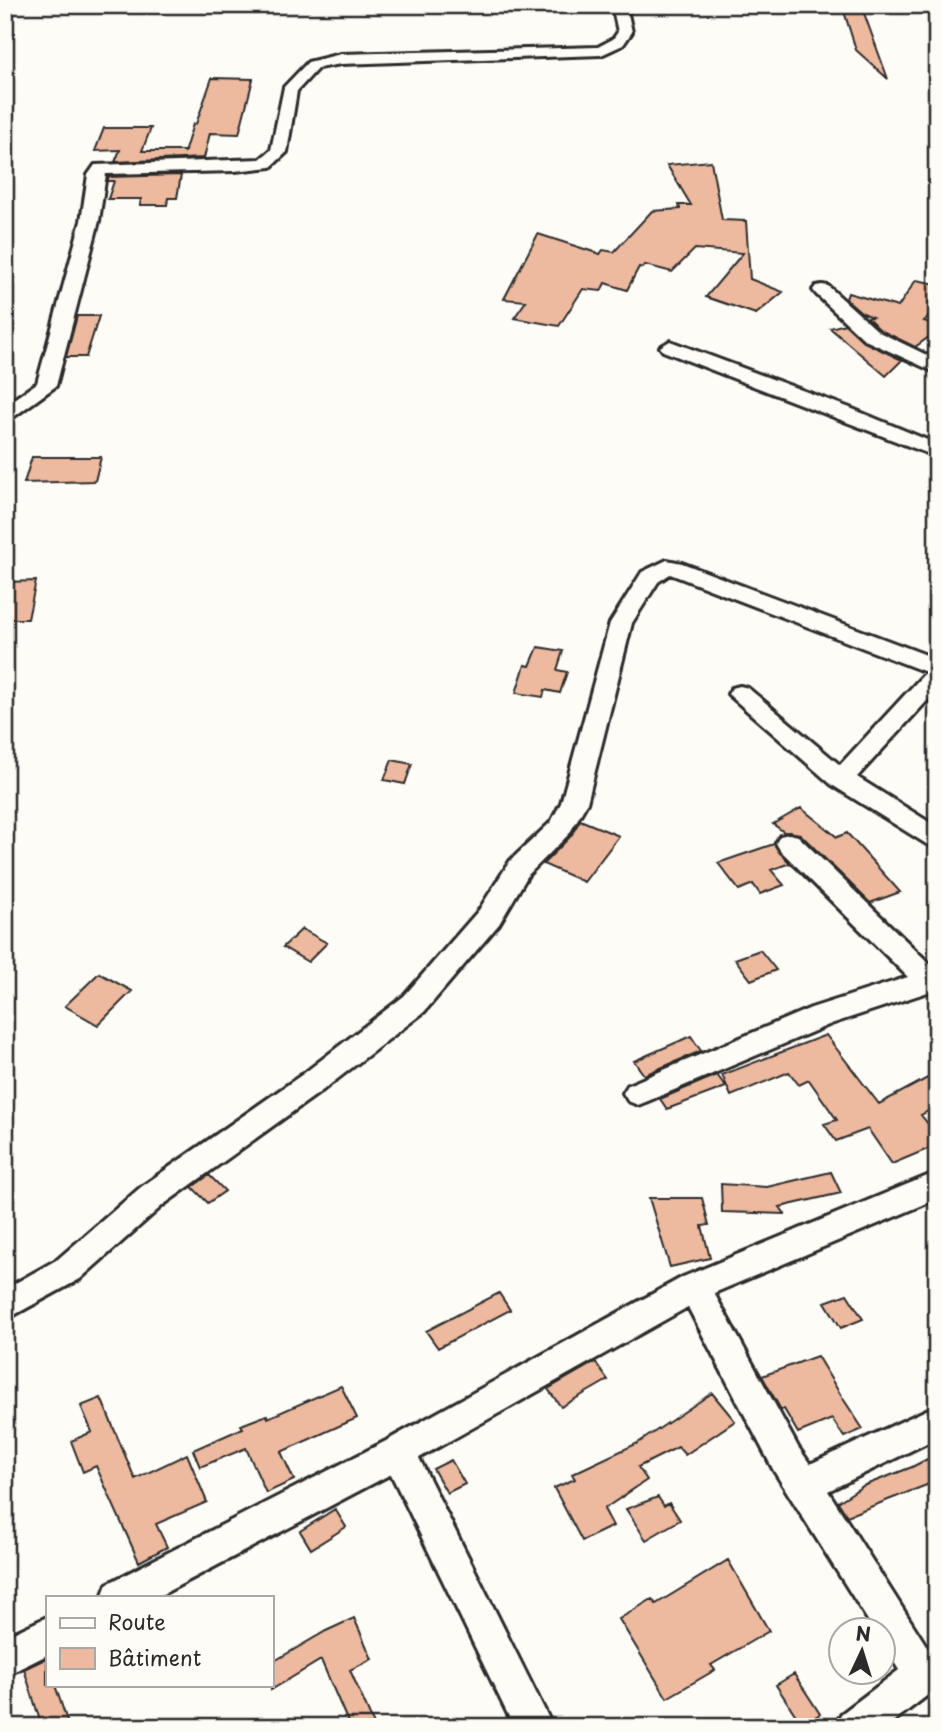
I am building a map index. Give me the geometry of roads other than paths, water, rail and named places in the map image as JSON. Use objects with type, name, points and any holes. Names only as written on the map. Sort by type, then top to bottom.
[{"type":"street","points":[[5,414],[46,386],[90,221],[96,175],[101,169],[265,163],[279,152],[289,90],[313,65],[341,59],[601,51],[618,43],[625,32],[620,5]]},
{"type":"street","points":[[822,290],[872,336],[937,367]]},
{"type":"street","points":[[670,347],[843,412],[937,451]]},
{"type":"street","points":[[5,1306],[69,1269],[152,1196],[313,1082],[414,1004],[489,917],[519,868],[560,828],[574,803],[621,623],[650,577],[657,571],[674,568],[937,668]]},
{"type":"street","points":[[841,779],[937,675]]},
{"type":"street","points":[[740,694],[841,779],[937,839]]},
{"type":"street","points":[[638,1093],[821,1016],[934,984],[789,843]]},
{"type":"street","points":[[122,1596],[398,1452],[694,1287],[937,1185]]},
{"type":"street","points":[[694,1287],[786,1459],[930,1670],[854,1727]]},
{"type":"street","points":[[804,1485],[937,1421]]},
{"type":"street","points":[[398,1452],[534,1727]]},
{"type":"street","points":[[5,1657],[46,1636]]}]
